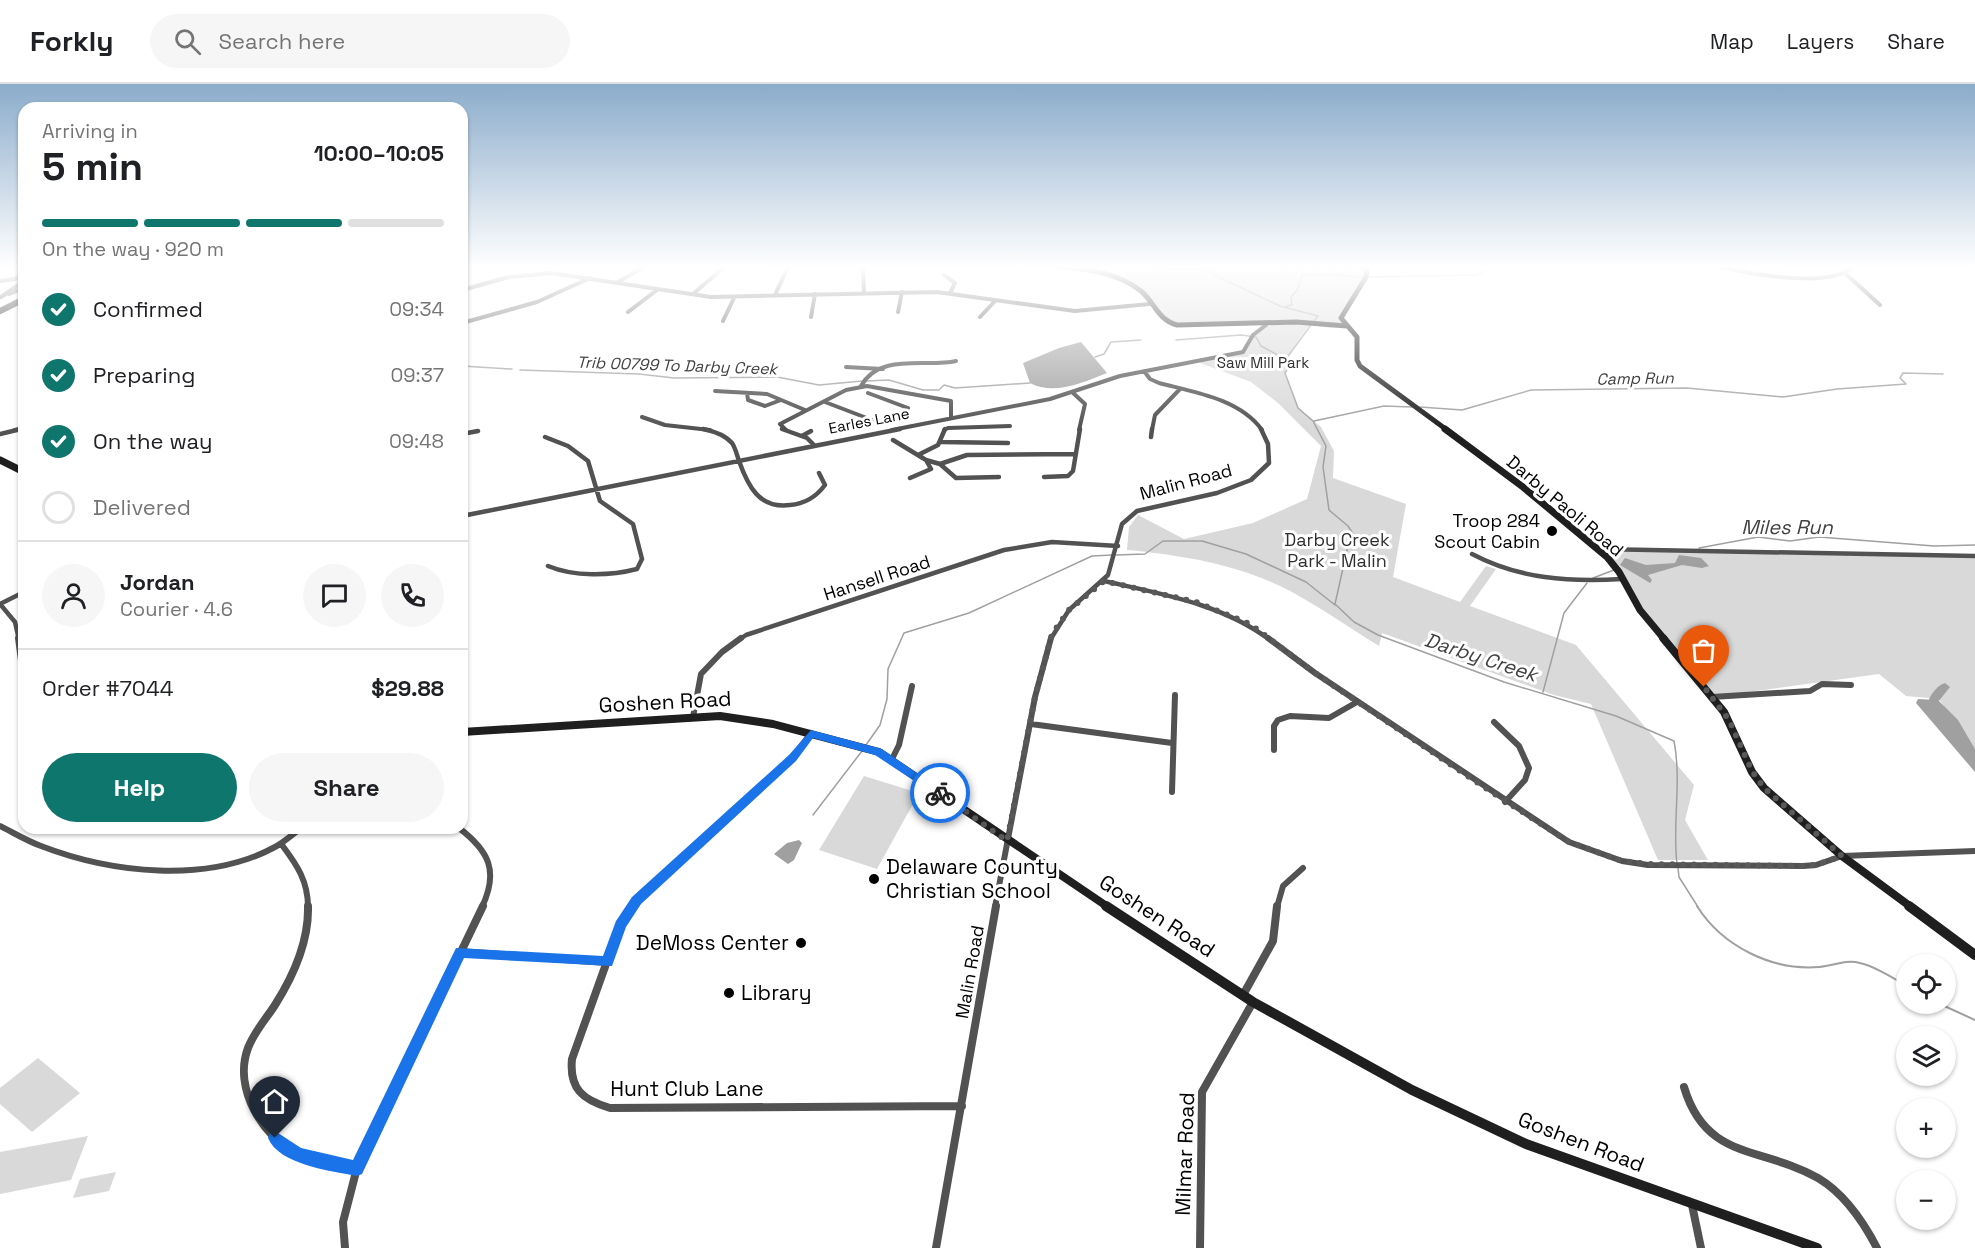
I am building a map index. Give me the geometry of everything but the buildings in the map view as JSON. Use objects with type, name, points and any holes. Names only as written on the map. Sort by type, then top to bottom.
[{"type":"street","points":[[1165,320],[1177,325],[1296,322],[1347,326],[1345,320]]},
{"type":"street","name":"Earles Lane","points":[[468,515],[813,444],[975,414],[1072,392],[1144,371],[1243,351],[1253,335],[1266,324]]},
{"type":"street","name":"Darby Paoli Road","points":[[1347,326],[1357,337],[1357,360],[1367,373],[1509,477],[1598,549],[1613,564],[1640,610],[1729,720],[1752,771],[1764,788],[1842,856],[1975,955]]},
{"type":"street","points":[[861,386],[864,380],[899,363],[933,366],[956,361]]},
{"type":"street","points":[[846,368],[883,369]]},
{"type":"street","name":"Malin Road","points":[[936,1248],[1007,841],[1035,697],[1052,634],[1069,610],[1104,581],[1118,546],[1122,524],[1137,511],[1218,493],[1251,480],[1269,463],[1268,439],[1260,425],[1244,412],[1153,381],[1144,371]]},
{"type":"street","points":[[813,444],[810,439],[785,430],[779,425],[846,390],[861,386],[951,401],[951,418]]},
{"type":"street","points":[[1151,437],[1155,415],[1180,389]]},
{"type":"street","points":[[715,391],[766,394],[805,410]]},
{"type":"street","points":[[1044,477],[1070,476],[1073,471],[1074,454],[1085,404],[1072,392]]},
{"type":"street","points":[[747,393],[747,400],[765,406],[781,400]]},
{"type":"street","points":[[868,393],[908,408]]},
{"type":"street","points":[[888,400],[901,393]]},
{"type":"street","points":[[825,402],[872,420]]},
{"type":"street","points":[[975,414],[976,427]]},
{"type":"street","points":[[642,417],[660,424],[709,428],[718,432],[733,444],[738,460],[756,496],[779,505],[797,504],[818,495],[825,484],[819,473]]},
{"type":"street","points":[[941,442],[945,429],[1010,426]]},
{"type":"street","points":[[0,434],[18,430]]},
{"type":"street","points":[[468,433],[478,431]]},
{"type":"street","points":[[802,436],[811,431]]},
{"type":"street","points":[[545,437],[568,446],[591,466],[596,489],[603,504],[633,524],[642,559],[640,566],[626,572],[559,571],[548,566]]},
{"type":"street","points":[[893,440],[927,460],[940,464],[967,455],[1074,454]]},
{"type":"street","points":[[918,455],[941,442],[1008,443]]},
{"type":"street","points":[[0,460],[18,469]]},
{"type":"street","points":[[910,478],[931,469],[927,460]]},
{"type":"street","points":[[940,464],[946,472],[956,478],[999,477]]},
{"type":"street","name":"Hansell Road","points":[[693,717],[701,674],[722,652],[746,635],[1004,550],[1052,542],[1118,546]]},
{"type":"street","points":[[1598,549],[1975,556]]},
{"type":"street","points":[[1472,554],[1494,564],[1534,576],[1622,579]]},
{"type":"street","points":[[1104,581],[1182,598],[1237,618],[1261,632],[1357,702],[1505,802],[1569,842],[1622,861],[1671,866],[1803,866],[1816,865],[1842,856],[1975,851]]},
{"type":"street","points":[[18,595],[0,604],[11,612],[18,627]]},
{"type":"street","points":[[1712,697],[1810,691],[1822,684],[1851,685]]},
{"type":"street","points":[[892,759],[899,745],[912,686]]},
{"type":"street","points":[[1172,792],[1175,695]]},
{"type":"street","points":[[1274,750],[1274,726],[1278,720],[1290,716],[1329,718],[1357,702]]},
{"type":"street","name":"Goshen Road","points":[[468,732],[603,725],[693,717],[745,718],[864,746],[892,759],[1007,841],[1253,1002],[1412,1090],[1505,1135],[1692,1205],[1817,1248]]},
{"type":"street","points":[[1494,722],[1524,754],[1528,764],[1528,774],[1523,783],[1505,802]]},
{"type":"street","points":[[1031,723],[1172,743]]},
{"type":"street","name":"Hunt Club Lane","points":[[811,733],[792,758],[636,901],[620,925],[576,1045],[571,1070],[575,1089],[588,1102],[610,1108],[962,1106]]},
{"type":"street","points":[[0,826],[44,848],[76,857],[154,868],[229,866],[250,860],[282,845],[294,834]]},
{"type":"street","points":[[345,1248],[343,1222],[357,1168],[484,903],[492,873],[483,849],[466,834]]},
{"type":"street","points":[[282,845],[299,867],[309,901],[306,933],[296,966],[281,996],[248,1048],[243,1069],[248,1095],[258,1117],[275,1138],[297,1154],[320,1162],[357,1168]]},
{"type":"street","points":[[1243,995],[1273,940],[1279,888],[1285,880],[1303,868]]},
{"type":"street","points":[[460,952],[607,962]]},
{"type":"street","name":"Milmar Road","points":[[1200,1248],[1202,1092],[1253,1002]]},
{"type":"street","points":[[1684,1088],[1687,1108],[1704,1130],[1725,1144],[1817,1178],[1846,1201],[1867,1228],[1877,1248]]},
{"type":"street","points":[[1692,1205],[1701,1248]]},
{"type":"green space","points":[[1164,320],[1345,320],[1347,326],[1330,328],[1311,325],[1286,360],[1289,367],[1285,373],[1298,408],[1321,427],[1334,451],[1333,478],[1406,504],[1393,577],[1460,602],[1486,566],[1496,569],[1470,606],[1576,645],[1694,785],[1685,820],[1708,860],[1658,860],[1591,704],[1554,695],[1382,633],[1379,646],[1292,592],[1232,568],[1190,558],[1127,550],[1129,527],[1138,515],[1184,539],[1253,523],[1307,499],[1321,446],[1278,403],[1251,382],[1195,361],[1243,351],[1249,341],[1265,325]]},
{"type":"green space","points":[[1598,549],[1975,556],[1975,750],[1939,699],[1906,696],[1879,674],[1712,697],[1649,622],[1622,579]]},
{"type":"green space","points":[[864,776],[919,793],[877,869],[819,850]]},
{"type":"green space","points":[[38,1058],[80,1093],[32,1132],[0,1104],[0,1088]]},
{"type":"green space","points":[[88,1136],[71,1180],[0,1194],[0,1152]]},
{"type":"green space","points":[[116,1172],[109,1191],[73,1198],[80,1179]]},
{"type":"shaded area","points":[[1081,342],[1107,373],[1079,384],[1059,388],[1039,387],[1030,383],[1023,363],[1059,348]]},
{"type":"shaded area","points":[[1679,555],[1701,558],[1709,566],[1702,568],[1682,565],[1648,575],[1652,580],[1650,583],[1620,565],[1625,558],[1646,565],[1675,563]]},
{"type":"shaded area","points":[[1918,699],[1938,700],[1958,720],[1975,749],[1975,772],[1916,703]]},
{"type":"shaded area","points":[[799,840],[802,843],[794,860],[788,864],[774,854],[787,843]]},
{"type":"waterway","name":"Darby Creek","points":[[1286,359],[1311,325]]},
{"type":"waterway","name":"Trib 00799 To Darby Creek","points":[[1176,340],[1241,335],[1256,337],[1261,346],[1285,359]]},
{"type":"waterway","name":"Trib 00799 To Darby Creek","points":[[1095,357],[1104,354],[1111,342],[1141,340]]},
{"type":"waterway","name":"Darby Creek","points":[[1285,360],[1289,367],[1285,373],[1298,408],[1313,421],[1326,446],[1323,467],[1329,510],[1348,526],[1358,542],[1348,546],[1335,604],[1354,622],[1378,635],[1504,682],[1616,716],[1674,741],[1677,772],[1677,864]]},
{"type":"waterway","name":"Trib 00799 To Darby Creek","points":[[468,366],[512,369]]},
{"type":"waterway","name":"Trib 00799 To Darby Creek","points":[[520,370],[639,374],[674,378],[777,377],[819,385],[862,381]]},
{"type":"waterway","name":"Camp Run","points":[[1420,407],[1462,410],[1531,390],[1687,388],[1783,397],[1837,389],[1906,384],[1900,378],[1903,373],[1943,374]]},
{"type":"waterway","name":"Trib 00799 To Darby Creek","points":[[867,381],[889,380],[923,390],[939,390],[944,385],[955,388],[1030,383]]},
{"type":"waterway","name":"Camp Run","points":[[1314,421],[1384,406],[1412,407]]},
{"type":"waterway","name":"Miles Run","points":[[1699,548],[1758,537],[1790,541],[1819,537],[1934,546],[1975,545]]},
{"type":"waterway","points":[[1116,555],[1145,554],[1163,541],[1202,541],[1246,554],[1306,582],[1335,605]]},
{"type":"waterway","points":[[866,745],[880,725],[887,699],[888,669],[904,633],[969,613],[1092,556],[1112,555]]},
{"type":"waterway","name":"Miles Run","points":[[1593,578],[1614,570]]},
{"type":"waterway","name":"Miles Run","points":[[1543,692],[1564,613],[1587,583]]},
{"type":"waterway","points":[[1934,699],[1945,687]]},
{"type":"waterway","points":[[813,815],[862,751]]},
{"type":"waterway","name":"Darby Creek","points":[[1678,868],[1679,877],[1698,907]]},
{"type":"waterway","name":"Darby Creek","points":[[1697,906],[1707,920],[1734,944],[1766,960],[1801,967],[1855,962],[1872,967],[1896,980]]},
{"type":"waterway","name":"Darby Creek","points":[[1956,1011],[1975,1020]]},
{"type":"way so far","points":[[940,793],[1007,841],[1035,697],[1052,634],[1069,610],[1104,581],[1196,602],[1250,624],[1315,673],[1505,802],[1569,842],[1597,853],[1622,861],[1671,866],[1803,866],[1816,865],[1842,856],[1784,808],[1764,788],[1752,771],[1724,711],[1704,687]]},
{"type":"place","name":"Troop 284 Scout Cabin","points":[[1552,531]]},
{"type":"place","name":"Delaware County Christian School","points":[[874,879]]},
{"type":"place","name":"DeMoss Center","points":[[801,943]]},
{"type":"place","name":"Library","points":[[729,993]]},
{"type":"route","points":[[275,1138],[297,1154],[320,1162],[357,1168],[460,952],[607,962],[620,925],[636,901],[792,758],[811,733],[879,752],[940,793]]},
{"type":"park label","name":"Saw Mill Park","points":[[1263,363]]},
{"type":"park label","name":"Darby Creek Park - Malin","points":[[1337,550]]}]
